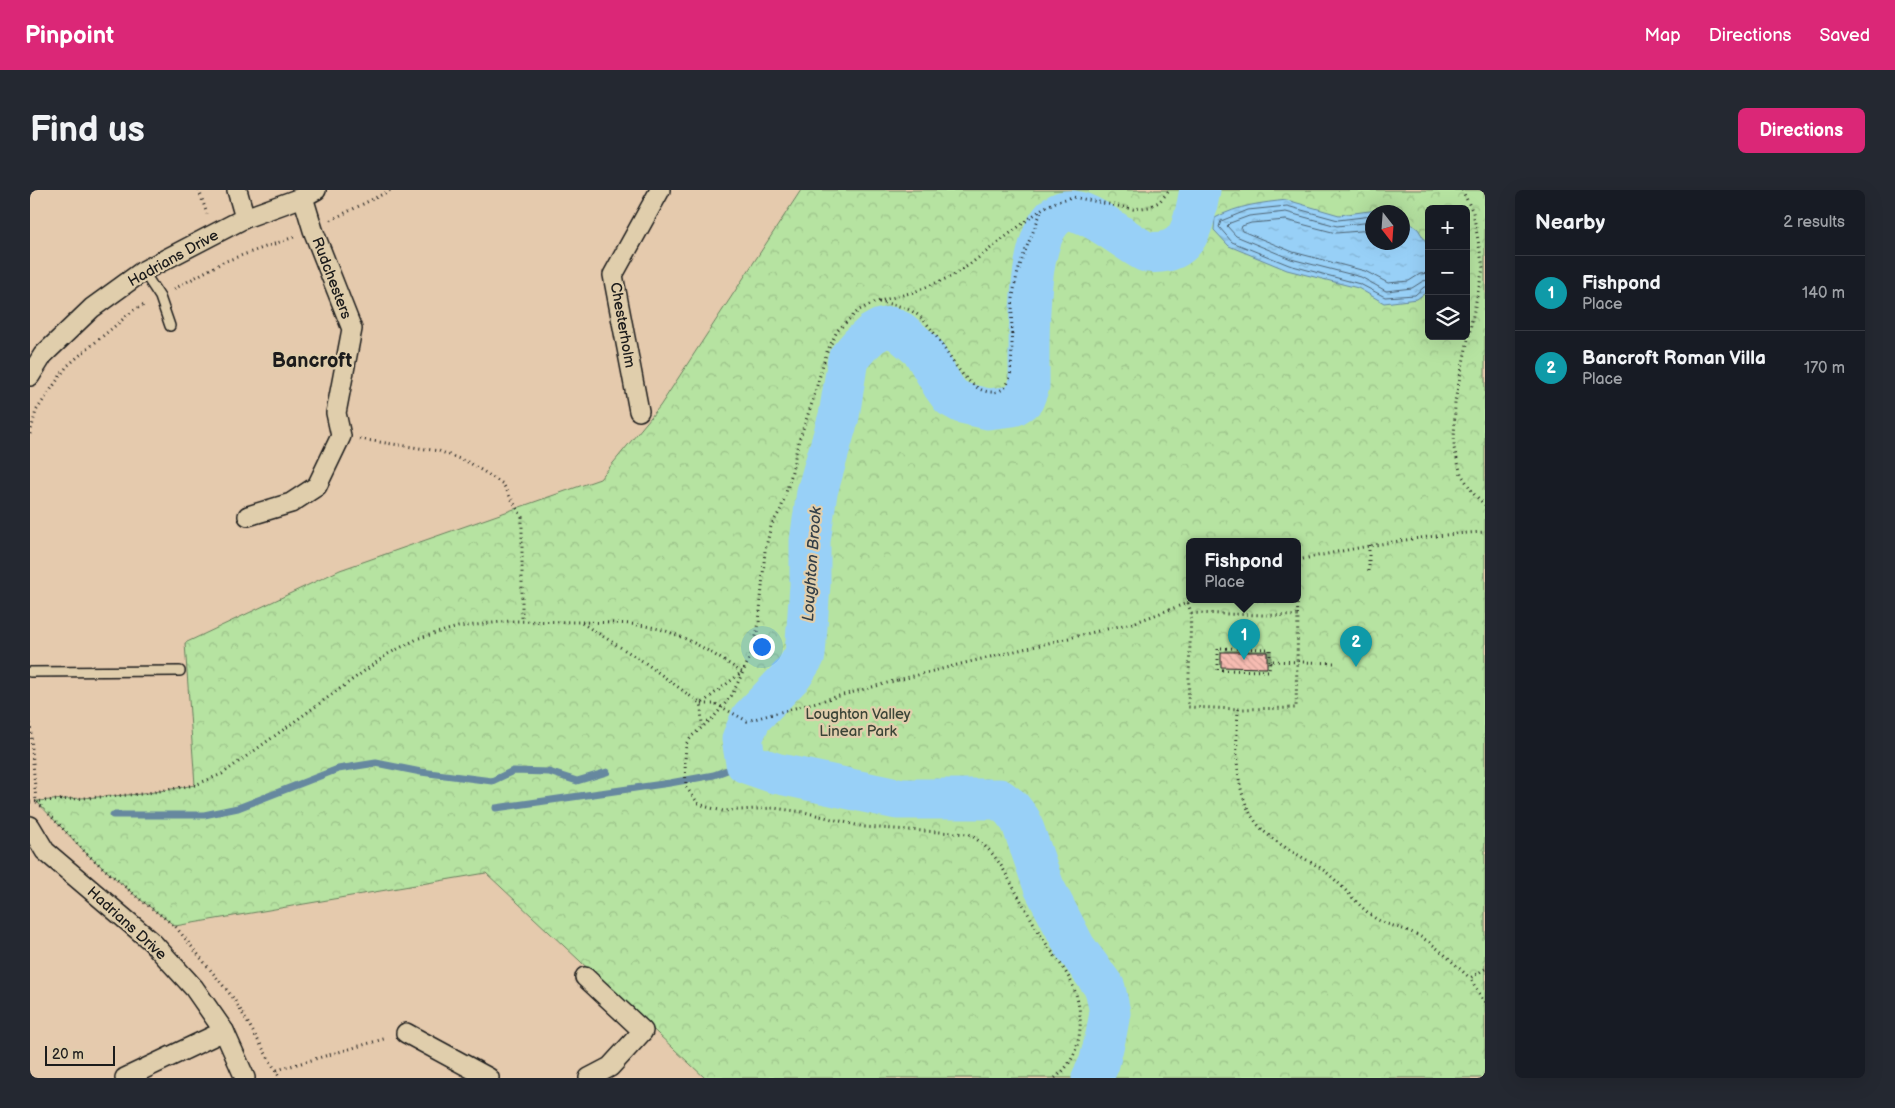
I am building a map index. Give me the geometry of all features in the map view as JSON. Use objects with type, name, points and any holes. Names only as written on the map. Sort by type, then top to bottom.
[{"type":"street","points":[[237,190],[245,218]]},
{"type":"street","name":"Chesterholm","points":[[639,411],[614,274],[660,190]]},
{"type":"street","name":"Hadrians Drive","points":[[30,376],[36,350],[143,270],[245,218],[310,193]]},
{"type":"street","name":"Rudchesters","points":[[310,193],[313,230],[352,329],[336,412],[341,436]]},
{"type":"street","points":[[248,516],[291,503],[317,486],[341,436]]},
{"type":"street","name":"Hadrians Drive","points":[[30,826],[45,851],[151,940],[194,988],[224,1031],[245,1078]]},
{"type":"street","points":[[585,977],[643,1031],[610,1067],[589,1078]]},
{"type":"street","points":[[125,1078],[224,1031]]},
{"type":"street","points":[[406,1033],[489,1078]]},
{"type":"lane","points":[[143,270],[160,297],[170,326]]},
{"type":"lane","points":[[30,672],[180,670]]},
{"type":"path","points":[[30,434],[36,411],[67,366],[134,310],[223,262],[313,230],[390,190]]},
{"type":"path","points":[[1055,1078],[1071,1061],[1077,1048],[1080,1016],[1077,998],[1068,977],[1051,952],[1002,867],[982,842],[969,834],[864,827],[796,811],[773,808],[723,811],[698,802],[686,787],[686,744],[702,726],[714,717],[732,695],[752,653],[759,623],[764,551],[771,526],[784,501],[798,442],[812,403],[826,354],[837,331],[846,320],[859,310],[876,302],[914,292],[950,277],[969,265],[1043,208],[1058,200],[1073,197],[1133,209],[1149,207],[1158,202],[1170,190]]},
{"type":"path","points":[[1462,190],[1473,212],[1483,268],[1455,400],[1454,448],[1461,474],[1474,494],[1485,505]]},
{"type":"path","points":[[876,302],[899,306],[916,313],[928,325],[957,369],[968,380],[980,390],[988,392],[1003,390],[1007,385],[1011,368],[1013,298],[1019,271],[1043,208]]},
{"type":"path","points":[[341,436],[439,451],[470,463],[503,484],[522,517],[522,621]]},
{"type":"path","points":[[1301,559],[1369,545],[1452,534],[1485,532]]},
{"type":"path","points":[[1369,545],[1369,571]]},
{"type":"path","points":[[580,622],[644,662],[701,704],[716,704],[747,721],[898,680],[1136,622],[1188,603],[1191,612],[1188,707],[1238,709],[1296,708],[1297,603]]},
{"type":"path","points":[[1191,612],[1298,616]]},
{"type":"path","points":[[30,802],[142,794],[195,785],[222,774],[388,654],[419,638],[458,627],[522,621],[626,623],[658,628],[681,636],[701,646],[742,672]]},
{"type":"path","points":[[1218,648],[1270,649],[1270,661],[1270,671],[1218,670],[1218,648]]},
{"type":"path","points":[[1270,661],[1336,663]]},
{"type":"path","points":[[701,704],[742,672]]},
{"type":"path","points":[[701,704],[702,726]]},
{"type":"path","points":[[1238,709],[1236,748],[1240,786],[1250,814],[1265,833],[1281,846],[1319,867],[1334,878],[1373,916],[1385,923],[1418,935],[1438,949],[1470,978],[1485,1003]]},
{"type":"path","points":[[30,722],[36,801],[88,855],[137,898],[174,926],[234,998],[280,1078]]},
{"type":"path","points":[[1470,978],[1485,969]]},
{"type":"path","points":[[277,1070],[406,1033]]},
{"type":"green space","name":"Loughton Valley Linear Park","points":[[801,190],[1485,190],[1485,1078],[705,1078],[486,873],[175,926],[137,897],[88,855],[36,801],[142,794],[195,785],[185,643],[340,570],[600,479],[660,406]]},
{"type":"water","points":[[1287,200],[1339,215],[1365,212],[1365,250],[1410,250],[1410,223],[1418,229],[1425,240],[1425,293],[1417,299],[1384,303],[1358,288],[1287,270],[1229,246],[1214,230],[1215,218],[1233,210]]},
{"type":"building","points":[[1221,652],[1267,652],[1267,668],[1221,667]]},
{"type":"waterway","name":"Loughton Brook","points":[[1092,1078],[1099,1064],[1110,1013],[1105,988],[1075,947],[1044,887],[1021,821],[1011,808],[999,799],[897,799],[775,773],[746,763],[742,739],[751,718],[793,674],[805,655],[810,585],[810,541],[817,492],[839,416],[848,359],[872,334],[890,327],[901,332],[923,351],[951,397],[962,403],[988,409],[1013,406],[1024,399],[1029,386],[1030,315],[1036,256],[1044,232],[1056,216],[1073,211],[1081,213],[1100,222],[1146,252],[1161,252],[1181,244],[1187,236],[1192,226],[1200,190]]},
{"type":"waterway","points":[[113,815],[204,815],[238,808],[338,769],[376,763],[421,772],[492,781],[513,771],[549,772],[577,781],[607,772]]},
{"type":"waterway","points":[[496,808],[670,783],[714,775],[746,763]]},
{"type":"place","name":"Fishpond","points":[[1244,660]]},
{"type":"place","name":"Bancroft Roman Villa","points":[[1356,667]]},
{"type":"district","name":"Bancroft","points":[[312,360]]}]
